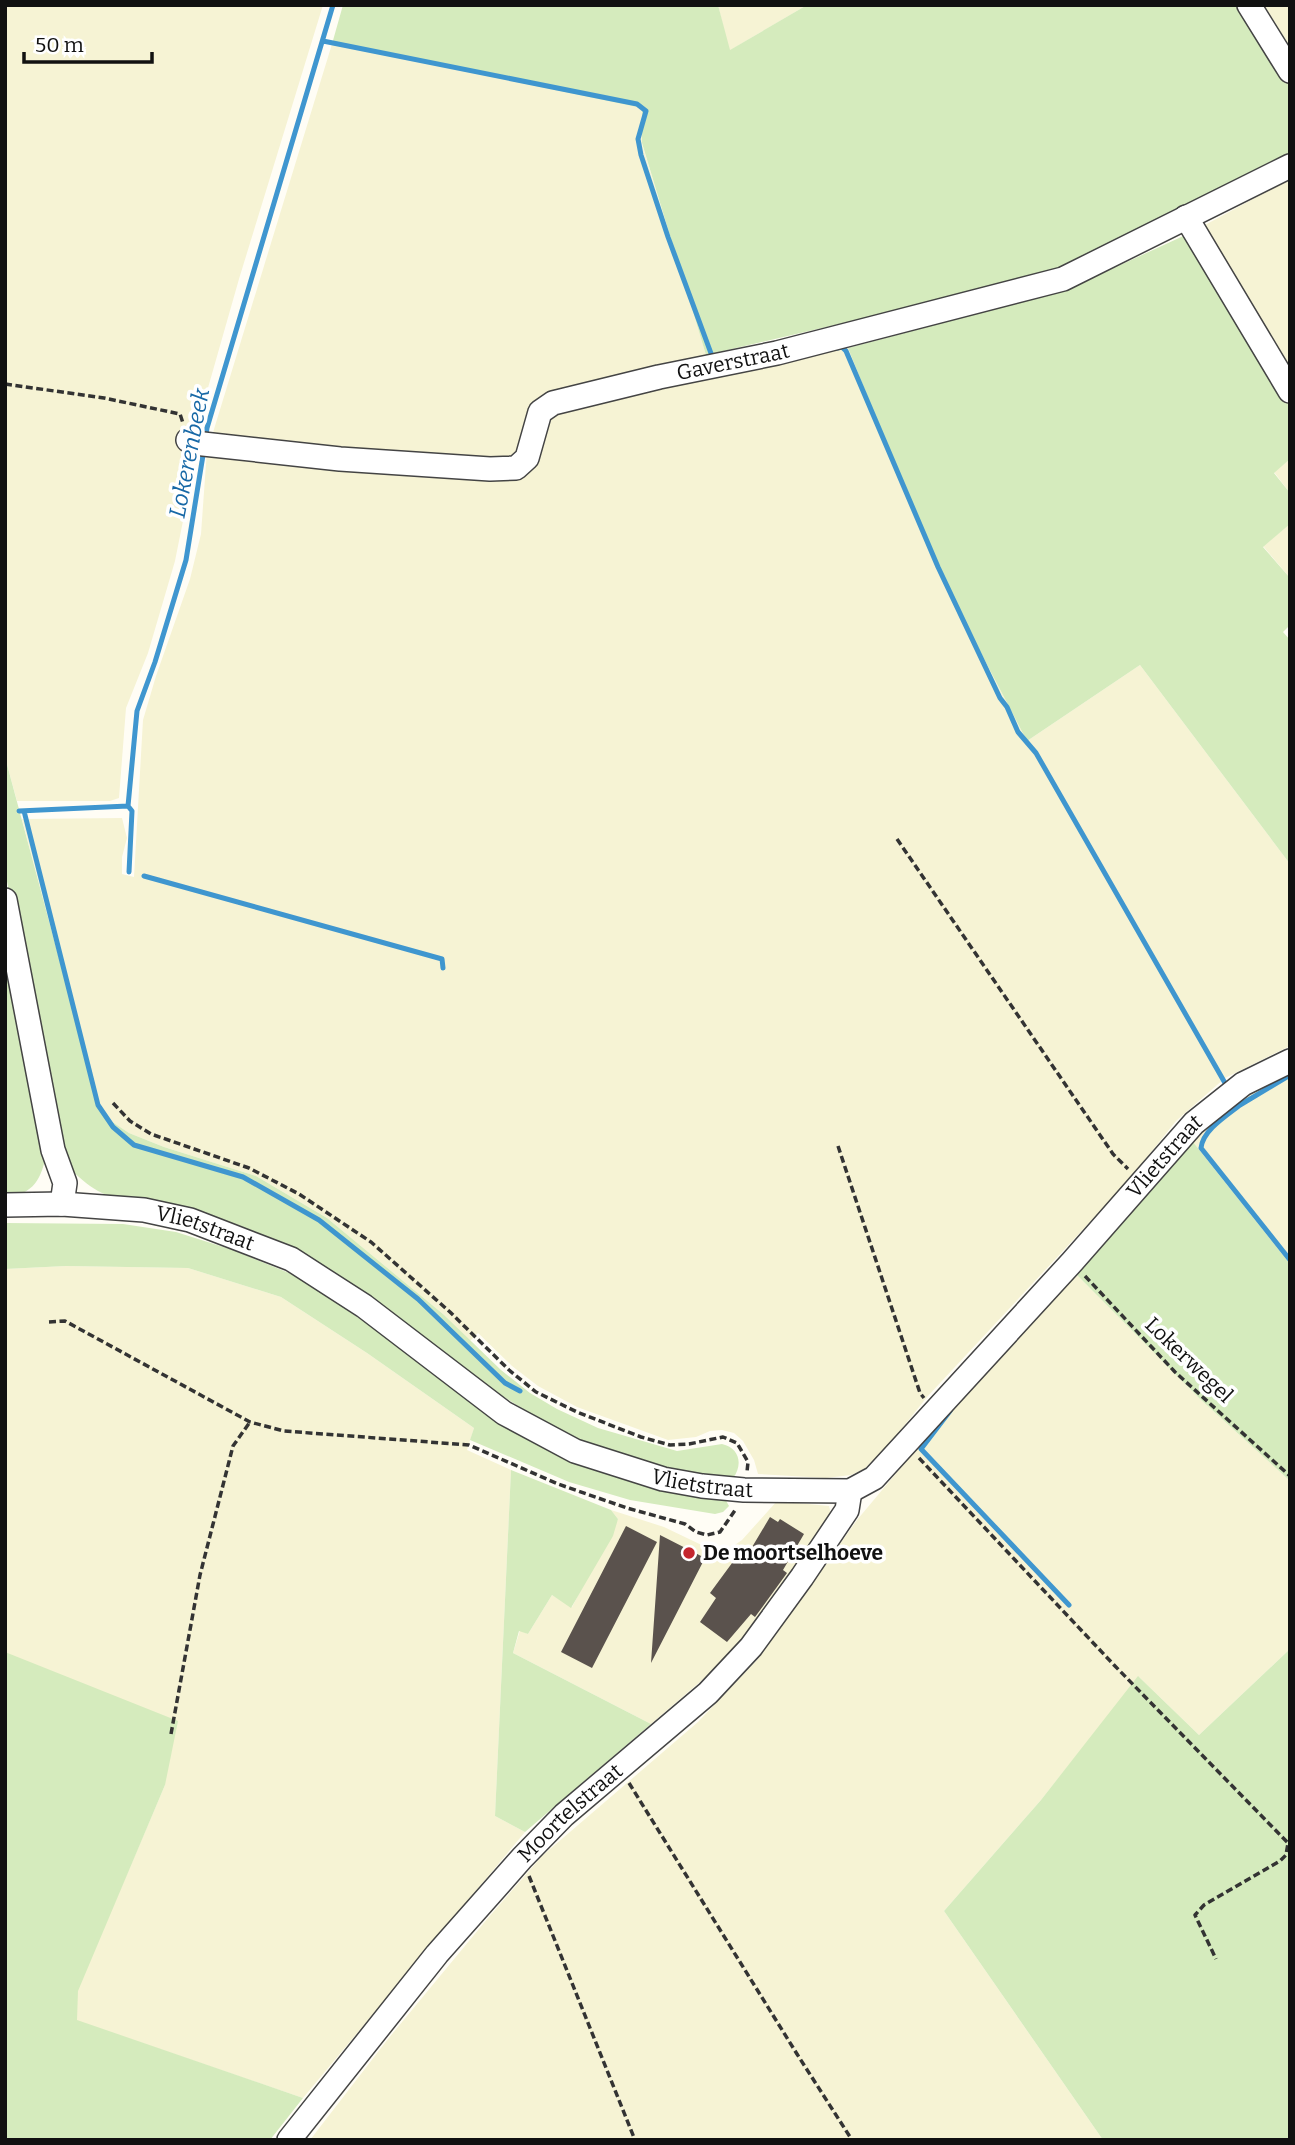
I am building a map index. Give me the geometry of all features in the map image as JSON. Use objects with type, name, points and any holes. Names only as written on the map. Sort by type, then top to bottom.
[{"type":"street","points":[[1249,5],[1290,71]]},
{"type":"street","name":"Gaverstraat","points":[[200,443],[340,459],[491,469],[516,468],[527,458],[540,412],[553,403],[659,377],[777,353],[1063,279],[1290,166]]},
{"type":"street","points":[[1186,217],[1290,391]]},
{"type":"street","points":[[5,900],[53,1150],[65,1183],[62,1203]]},
{"type":"street","name":"Vlietstraat","points":[[5,1205],[62,1203],[144,1210],[190,1220],[291,1259],[364,1306],[504,1413],[575,1451],[663,1479],[702,1486],[744,1490],[850,1491],[874,1478],[1072,1262],[1194,1123],[1243,1084],[1290,1062]]},
{"type":"street","name":"Moortelstraat","points":[[289,2140],[437,1954],[522,1858],[564,1815],[708,1693],[751,1647],[846,1510],[850,1491]]},
{"type":"path","points":[[5,384],[104,398],[180,414],[200,443]]},
{"type":"path","points":[[897,839],[1113,1154],[1142,1182]]},
{"type":"path","points":[[838,1146],[920,1393],[936,1408]]},
{"type":"path","name":"Lokerwegel","points":[[1072,1262],[1175,1372],[1290,1476]]},
{"type":"path","points":[[171,1734],[200,1575],[233,1446],[250,1422]]},
{"type":"path","points":[[905,1443],[1114,1665],[1289,1843],[1286,1855],[1280,1861],[1204,1905],[1195,1915],[1216,1959]]},
{"type":"path","points":[[620,1769],[852,2140]]},
{"type":"path","points":[[522,1858],[635,2140]]},
{"type":"shaded area","points":[[5,5],[323,5],[198,423],[192,476],[175,561],[148,653],[126,708],[119,798],[110,801],[17,801],[5,757]]},
{"type":"shaded area","points":[[718,5],[807,5],[729,51]]},
{"type":"shaded area","points":[[1264,5],[1290,5],[1290,47]]},
{"type":"shaded area","points":[[332,44],[643,108],[642,144],[706,355],[544,396],[519,453],[513,459],[497,462],[211,439]]},
{"type":"shaded area","points":[[1290,179],[1290,384],[1192,232]]},
{"type":"shaded area","points":[[848,348],[937,569],[1027,741],[1140,665],[1290,864],[1290,1046],[1225,1078],[1176,1121],[1128,1181],[927,1397],[888,1446],[864,1469],[851,1475],[826,1478],[758,1474],[754,1460],[743,1441],[734,1433],[710,1431],[696,1437],[668,1440],[577,1407],[538,1386],[512,1366],[478,1333],[470,1341],[443,1314],[327,1218],[256,1176],[164,1147],[129,1133],[105,1117],[94,1089],[22,819],[122,818],[127,838],[122,857],[122,874],[134,877],[143,720],[190,579],[201,534],[207,450],[519,473],[542,421],[559,409]]},
{"type":"shaded area","points":[[1290,459],[1290,493],[1274,472]]},
{"type":"shaded area","points":[[1290,524],[1290,578],[1263,546]]},
{"type":"shaded area","points":[[1290,1075],[1290,1264],[1193,1142],[1221,1113],[1259,1089]]},
{"type":"shaded area","points":[[66,1266],[188,1268],[281,1297],[474,1428],[467,1450],[511,1470],[495,1816],[525,1832],[303,2098],[77,2021],[77,1991],[165,1785],[5,1652],[5,1269]]},
{"type":"shaded area","points":[[1076,1274],[1200,1399],[1290,1481],[1290,1649],[1199,1735],[1139,1677],[1041,1800],[944,1911],[1103,2140],[310,2140],[388,2039],[542,1856],[698,1722],[758,1659],[857,1520],[965,1391]]},
{"type":"shaded area","points":[[777,1501],[829,1506],[832,1518],[744,1644],[651,1724],[513,1653],[520,1630],[528,1634],[552,1595],[572,1607],[618,1519],[611,1510],[664,1527],[712,1550],[729,1549],[742,1540]]},
{"type":"green space","points":[[343,5],[718,5],[730,50],[807,5],[1243,5],[1290,80],[1290,156],[1062,269],[985,290],[706,355],[642,143],[642,108],[332,44]]},
{"type":"green space","points":[[1192,232],[1290,384],[1290,459],[1274,473],[1290,493],[1290,524],[1263,547],[1290,578],[1290,625],[1283,632],[1290,640],[1290,864],[1140,665],[1027,741],[937,569],[848,348],[1066,290]]},
{"type":"green space","points":[[5,757],[94,1089],[105,1117],[129,1133],[164,1147],[256,1176],[327,1218],[443,1314],[501,1370],[530,1393],[557,1409],[598,1428],[677,1451],[722,1444],[728,1446],[736,1453],[739,1463],[733,1478],[649,1465],[613,1454],[579,1439],[483,1383],[334,1276],[288,1247],[244,1227],[197,1212],[109,1196],[90,1186],[69,1168],[41,1057],[5,871]]},
{"type":"green space","points":[[5,928],[47,1151],[35,1184],[23,1193],[5,1198]]},
{"type":"green space","points":[[1193,1142],[1290,1264],[1290,1481],[1200,1399],[1076,1274]]},
{"type":"green space","points":[[5,1223],[123,1224],[176,1232],[233,1250],[289,1273],[326,1295],[511,1429],[724,1497],[729,1506],[723,1512],[715,1514],[630,1500],[569,1482],[470,1440],[474,1428],[281,1297],[188,1268],[66,1266],[5,1269]]},
{"type":"green space","points":[[511,1470],[611,1510],[618,1519],[613,1536],[571,1608],[552,1595],[528,1634],[519,1631],[513,1653],[651,1724],[525,1832],[495,1816]]},
{"type":"green space","points":[[1290,1649],[1290,2140],[1103,2140],[944,1911],[1041,1800],[1138,1676],[1199,1735]]},
{"type":"green space","points":[[5,1652],[178,1721],[165,1785],[78,1991],[77,2020],[303,2098],[270,2140],[5,2140]]},
{"type":"building","points":[[770,1517],[778,1522],[780,1519],[804,1534],[783,1570],[787,1573],[755,1617],[751,1614],[727,1642],[700,1622],[716,1598],[710,1593],[735,1559],[742,1564]]},
{"type":"building","points":[[626,1526],[657,1542],[592,1668],[561,1652]]},
{"type":"building","points":[[660,1535],[705,1558],[651,1663]]},
{"type":"waterway","name":"Lokerenbeek","points":[[205,440],[333,5]]},
{"type":"waterway","points":[[323,41],[637,104],[646,111],[638,139],[641,155],[668,237],[714,356]]},
{"type":"waterway","points":[[837,348],[842,347],[846,351],[938,567],[1000,698],[1018,732],[1036,753],[1225,1083]]},
{"type":"waterway","name":"Lokerenbeek","points":[[19,811],[128,806],[137,711],[186,560],[204,449]]},
{"type":"waterway","points":[[128,806],[132,811],[129,872]]},
{"type":"waterway","points":[[24,811],[98,1105],[113,1127],[134,1145],[243,1177],[319,1220],[418,1299],[505,1383],[520,1391]]},
{"type":"waterway","points":[[144,876],[442,959],[443,968]]},
{"type":"waterway","points":[[1240,1105],[1290,1075]]},
{"type":"waterway","points":[[1236,1099],[1240,1105],[1211,1129],[1201,1148],[1290,1260]]},
{"type":"waterway","points":[[950,1411],[921,1449],[1069,1605]]},
{"type":"place","name":"De moortselhoeve","points":[[689,1553]]}]
